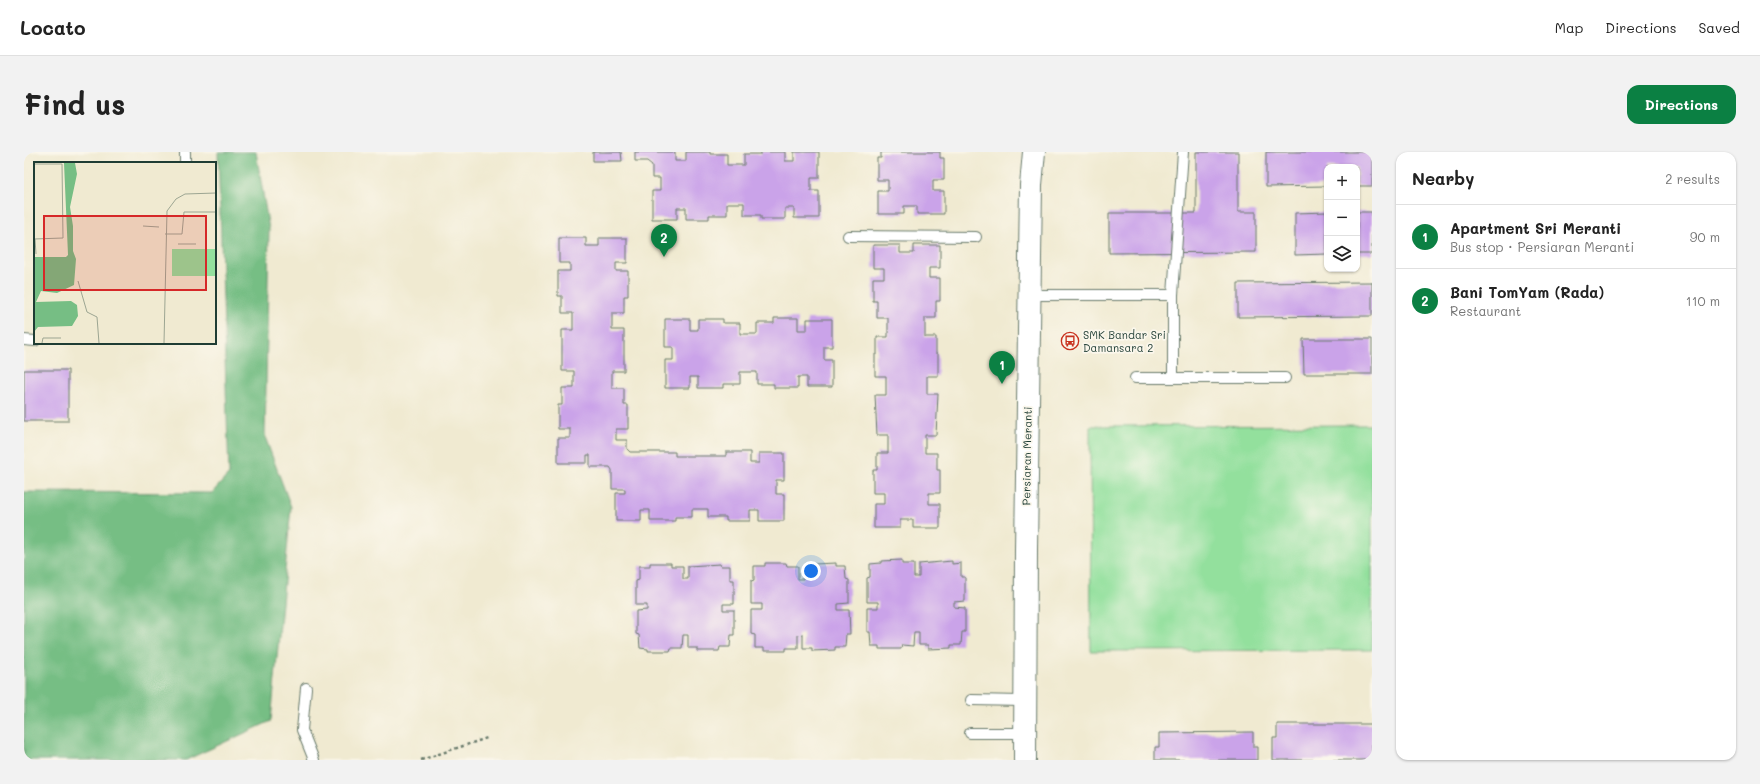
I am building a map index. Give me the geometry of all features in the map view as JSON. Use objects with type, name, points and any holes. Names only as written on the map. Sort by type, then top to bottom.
[{"type":"street","name":"Persiaran Meranti","points":[[1025,760],[1031,185],[1034,152]]},
{"type":"lane","points":[[1173,377],[1173,295],[1183,152]]},
{"type":"lane","points":[[848,236],[976,237]]},
{"type":"lane","points":[[1030,295],[1173,295]]},
{"type":"lane","points":[[1135,378],[1285,378]]},
{"type":"lane","points":[[306,688],[302,730],[314,760]]},
{"type":"lane","points":[[971,700],[1025,701]]},
{"type":"lane","points":[[970,733],[1025,734]]},
{"type":"path","points":[[421,760],[487,738]]},
{"type":"green space","points":[[218,152],[256,152],[269,229],[265,437],[291,507],[271,721],[186,760],[24,760],[24,492],[212,493],[229,474]]},
{"type":"green space","points":[[1372,425],[1372,650],[1091,651],[1090,426]]},
{"type":"building","points":[[593,152],[621,152],[622,161],[593,161]]},
{"type":"building","points":[[635,152],[675,152],[675,161],[686,161],[686,152],[727,154],[727,165],[744,165],[744,154],[785,152],[785,161],[794,161],[794,152],[819,152],[819,178],[811,178],[811,191],[819,191],[819,218],[794,218],[794,208],[785,208],[785,219],[761,219],[761,215],[744,215],[744,203],[727,203],[727,215],[709,215],[709,219],[686,219],[686,208],[677,208],[677,219],[652,219],[652,191],[660,191],[660,178],[652,178],[652,165],[647,161],[635,161]]},
{"type":"building","points":[[881,152],[940,152],[940,158],[944,158],[944,180],[933,180],[933,191],[944,191],[944,214],[917,214],[917,206],[904,206],[904,214],[878,214],[878,191],[888,191],[888,180],[877,180],[877,158],[881,158]]},
{"type":"building","points":[[1196,152],[1238,152],[1238,212],[1256,212],[1256,252],[1109,253],[1109,213],[1196,213]]},
{"type":"building","points":[[1266,152],[1372,152],[1372,186],[1360,186],[1360,164],[1324,164],[1324,186],[1266,187]]},
{"type":"building","points":[[1324,212],[1324,254],[1295,255],[1295,213]]},
{"type":"building","points":[[1360,212],[1372,212],[1372,254],[1360,254]]},
{"type":"building","points":[[559,238],[586,238],[586,246],[599,246],[599,238],[627,238],[627,263],[616,263],[616,271],[628,271],[628,296],[624,296],[624,313],[612,313],[612,330],[624,330],[624,371],[612,371],[612,388],[624,388],[624,405],[628,405],[628,429],[616,429],[616,440],[627,440],[627,449],[630,452],[675,452],[675,456],[726,456],[726,452],[750,452],[750,463],[759,463],[759,453],[784,453],[784,480],[776,480],[776,494],[784,494],[784,521],[759,521],[759,510],[750,510],[750,521],[726,521],[726,517],[708,517],[708,509],[692,509],[692,517],[675,517],[675,521],[650,521],[650,510],[641,510],[641,521],[616,521],[616,493],[625,493],[625,489],[612,489],[612,470],[610,467],[590,467],[590,455],[587,455],[587,463],[558,463],[558,438],[570,438],[570,429],[558,429],[558,405],[562,405],[562,388],[574,388],[574,371],[562,371],[562,330],[573,330],[573,313],[562,313],[562,296],[558,296],[558,271],[570,271],[570,263],[559,263]]},
{"type":"building","points":[[873,245],[900,245],[900,253],[914,253],[914,245],[940,245],[940,268],[929,268],[929,278],[940,278],[940,301],[936,301],[936,318],[925,318],[925,337],[936,337],[936,354],[938,354],[938,376],[927,376],[927,394],[938,394],[936,435],[925,435],[925,453],[937,453],[937,470],[940,470],[940,493],[929,493],[929,504],[940,504],[940,528],[913,528],[913,520],[900,520],[900,528],[874,528],[874,504],[884,504],[884,493],[873,493],[873,470],[877,470],[877,453],[888,453],[888,435],[877,435],[875,395],[886,395],[886,376],[875,376],[875,354],[877,354],[877,337],[888,337],[888,318],[877,318],[877,301],[873,301],[873,278],[884,278],[884,268],[873,268]]},
{"type":"building","points":[[1372,282],[1372,316],[1238,317],[1238,283]]},
{"type":"building","points":[[774,318],[798,318],[798,330],[807,330],[807,319],[832,319],[832,347],[824,347],[824,360],[832,360],[832,387],[807,387],[807,377],[798,377],[798,388],[774,388],[774,384],[757,384],[757,372],[740,372],[740,384],[723,384],[723,388],[698,388],[698,377],[690,377],[690,388],[665,388],[665,360],[673,360],[673,347],[665,347],[665,319],[690,319],[690,330],[698,330],[698,319],[723,319],[723,323],[740,323],[740,334],[757,334],[757,323],[774,323]]},
{"type":"building","points":[[1303,339],[1372,339],[1372,374],[1304,374]]},
{"type":"building","points":[[24,370],[68,370],[68,421],[24,421]]},
{"type":"building","points":[[902,560],[902,564],[914,564],[914,577],[919,577],[919,564],[952,561],[952,564],[961,563],[961,577],[965,577],[965,601],[954,602],[954,607],[965,608],[965,632],[962,632],[961,645],[951,645],[951,648],[928,649],[928,645],[919,645],[919,632],[914,632],[913,646],[902,645],[901,649],[879,649],[879,646],[871,646],[870,632],[867,632],[867,608],[878,608],[878,602],[867,602],[867,578],[870,577],[870,564],[881,563],[881,561]]},
{"type":"building","points":[[650,563],[671,563],[671,566],[683,566],[683,579],[688,579],[688,566],[720,564],[721,566],[730,566],[730,580],[734,580],[734,604],[723,604],[723,610],[734,610],[734,635],[731,635],[730,647],[720,647],[719,651],[697,651],[697,648],[688,648],[688,635],[683,635],[682,648],[671,648],[670,651],[648,651],[648,649],[640,648],[639,635],[636,634],[636,611],[647,610],[647,605],[636,605],[636,581],[639,580],[639,566],[650,566]]},
{"type":"building","points":[[765,563],[786,563],[787,566],[798,566],[798,579],[803,579],[803,566],[836,563],[836,566],[845,566],[846,579],[849,580],[849,603],[838,604],[838,610],[849,610],[850,634],[846,634],[845,647],[835,647],[835,650],[812,651],[812,648],[803,648],[803,634],[798,635],[798,648],[786,648],[786,651],[764,651],[764,648],[755,648],[755,635],[751,634],[751,610],[762,610],[762,604],[751,604],[751,581],[754,580],[754,566],[765,566]]},
{"type":"building","points":[[1277,724],[1372,724],[1372,760],[1273,760],[1273,738],[1277,738]]},
{"type":"building","points":[[1253,732],[1253,747],[1257,747],[1257,760],[1155,760],[1155,747],[1159,747],[1159,733]]},
{"type":"place","name":"Bani TomYam (Rada)","points":[[664,257]]},
{"type":"place","name":"SMK Bandar Sri Damansara 2","points":[[1070,341]]},
{"type":"place","name":"Apartment Sri Meranti","points":[[1002,384]]}]
